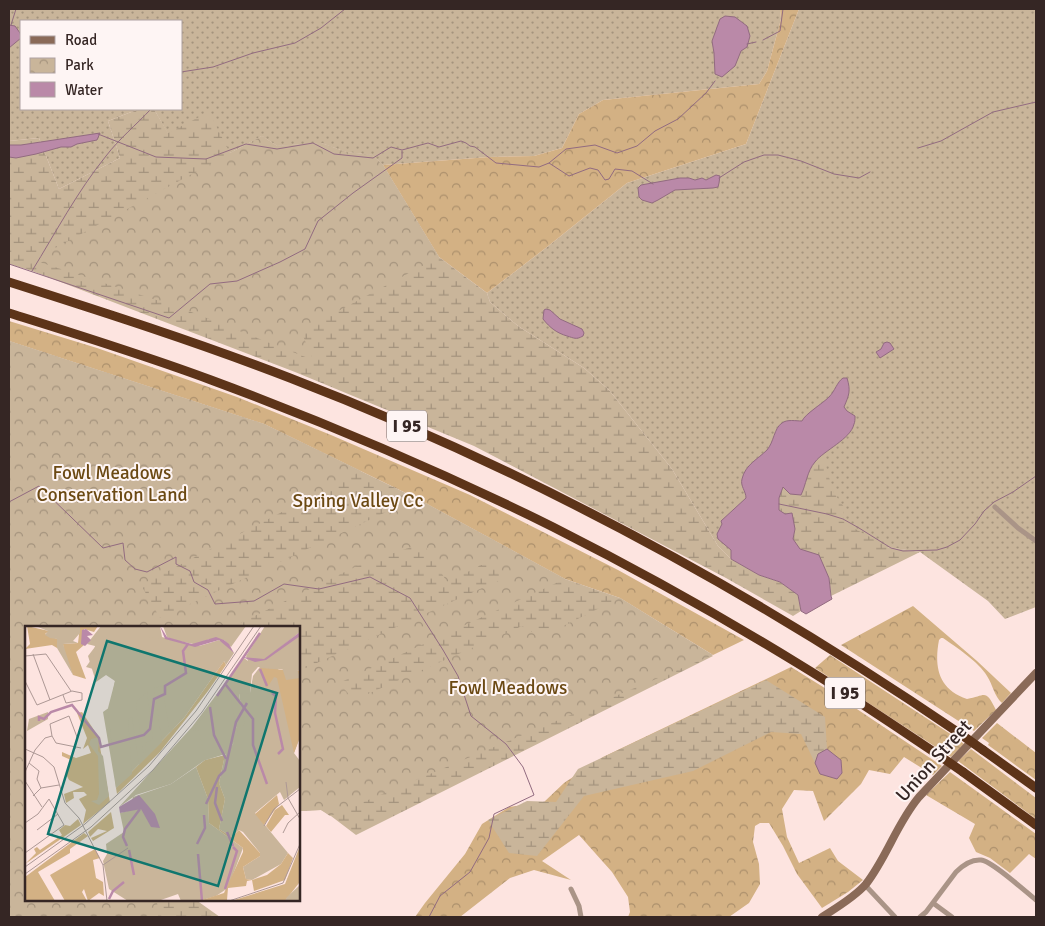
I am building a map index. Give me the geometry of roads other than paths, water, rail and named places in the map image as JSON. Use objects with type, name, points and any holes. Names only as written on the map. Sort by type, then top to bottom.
[{"type":"highway","name":"I 95","points":[[9,282],[172,335],[290,378],[389,418],[511,474],[631,534],[741,595],[855,664],[960,733],[1036,788]]},
{"type":"highway","name":"I 95","points":[[9,313],[109,344],[244,392],[376,445],[506,504],[609,556],[734,625],[825,680],[937,754],[1036,825]]},
{"type":"main road","name":"Union Street","points":[[822,917],[865,885],[918,797],[1036,673]]},
{"type":"street","points":[[995,507],[1036,541]]},
{"type":"street","points":[[920,917],[956,872],[962,866],[974,860],[987,862],[1036,900]]},
{"type":"street","points":[[865,885],[895,917]]},
{"type":"street","points":[[571,889],[579,906],[581,917]]},
{"type":"street","points":[[933,903],[952,917]]},
{"type":"water","points":[[725,16],[735,17],[747,26],[750,36],[747,47],[741,51],[735,66],[722,77],[715,74],[712,41],[720,19]]},
{"type":"water","points":[[9,25],[15,26],[20,33],[20,39],[9,48]]},
{"type":"water","points":[[100,133],[97,140],[71,147],[61,147],[16,158],[9,157],[9,145],[21,145]]},
{"type":"water","points":[[716,175],[720,176],[718,187],[675,190],[652,203],[639,197],[638,188],[641,185],[680,178],[695,180],[702,178],[706,180]]},
{"type":"water","points":[[544,310],[550,310],[560,319],[582,329],[583,336],[573,338],[554,330],[543,319]]},
{"type":"water","points":[[887,342],[894,349],[880,358],[876,352]]},
{"type":"water","points":[[843,378],[847,378],[849,386],[844,407],[855,416],[852,429],[848,435],[815,462],[801,495],[790,494],[783,487],[779,498],[779,510],[785,514],[792,513],[795,529],[793,539],[800,549],[819,555],[829,578],[832,599],[806,614],[801,611],[798,595],[780,582],[759,575],[731,559],[731,550],[718,539],[717,534],[722,524],[721,521],[746,498],[742,484],[744,474],[749,466],[767,450],[779,425],[786,421],[802,421],[806,415],[829,397]]},
{"type":"water","points":[[827,749],[841,760],[842,773],[837,779],[820,774],[815,763],[818,754]]},
{"type":"waterway","points":[[11,25],[16,9]]},
{"type":"waterway","points":[[182,72],[213,67],[253,53],[295,43],[321,28],[345,9]]},
{"type":"waterway","points":[[763,40],[780,31],[783,9]]},
{"type":"waterway","points":[[747,44],[756,42]]},
{"type":"waterway","points":[[549,163],[566,149],[595,145],[617,153],[637,146],[655,131],[678,119],[706,93],[715,81]]},
{"type":"waterway","points":[[918,148],[941,141],[993,112],[1036,102]]},
{"type":"waterway","points":[[32,271],[95,170],[116,144],[150,110]]},
{"type":"waterway","points":[[98,134],[156,157],[206,159],[246,144],[277,149],[313,143],[334,154],[373,158],[391,147],[402,150],[428,143],[439,147],[461,141],[475,147],[496,163],[539,167],[549,163],[569,176],[590,168],[598,170],[605,180],[609,179],[615,169],[632,171],[653,184]]},
{"type":"waterway","points":[[9,264],[169,318],[210,284],[237,281],[305,249],[318,221],[402,158],[402,151]]},
{"type":"waterway","points":[[719,178],[744,162],[764,155],[778,155],[801,161],[834,174],[859,178],[870,172]]},
{"type":"waterway","points":[[779,504],[843,519],[891,548],[903,551],[937,550],[960,540],[994,502],[1036,476]]},
{"type":"waterway","points":[[9,502],[39,486],[103,548],[123,543],[125,560],[135,569],[147,572],[176,557],[176,564],[190,571],[194,582],[208,590],[215,604],[254,601],[284,584],[319,589],[370,577],[410,598],[458,676],[471,716],[506,744],[523,767],[534,795],[494,814],[489,838],[470,872],[440,896],[429,917]]},
{"type":"park label","name":"Fowl Meadows Conservation Land","points":[[112,483]]},
{"type":"park label","name":"Spring Valley Cc","points":[[358,500]]},
{"type":"park label","name":"Fowl Meadows","points":[[508,687]]}]
